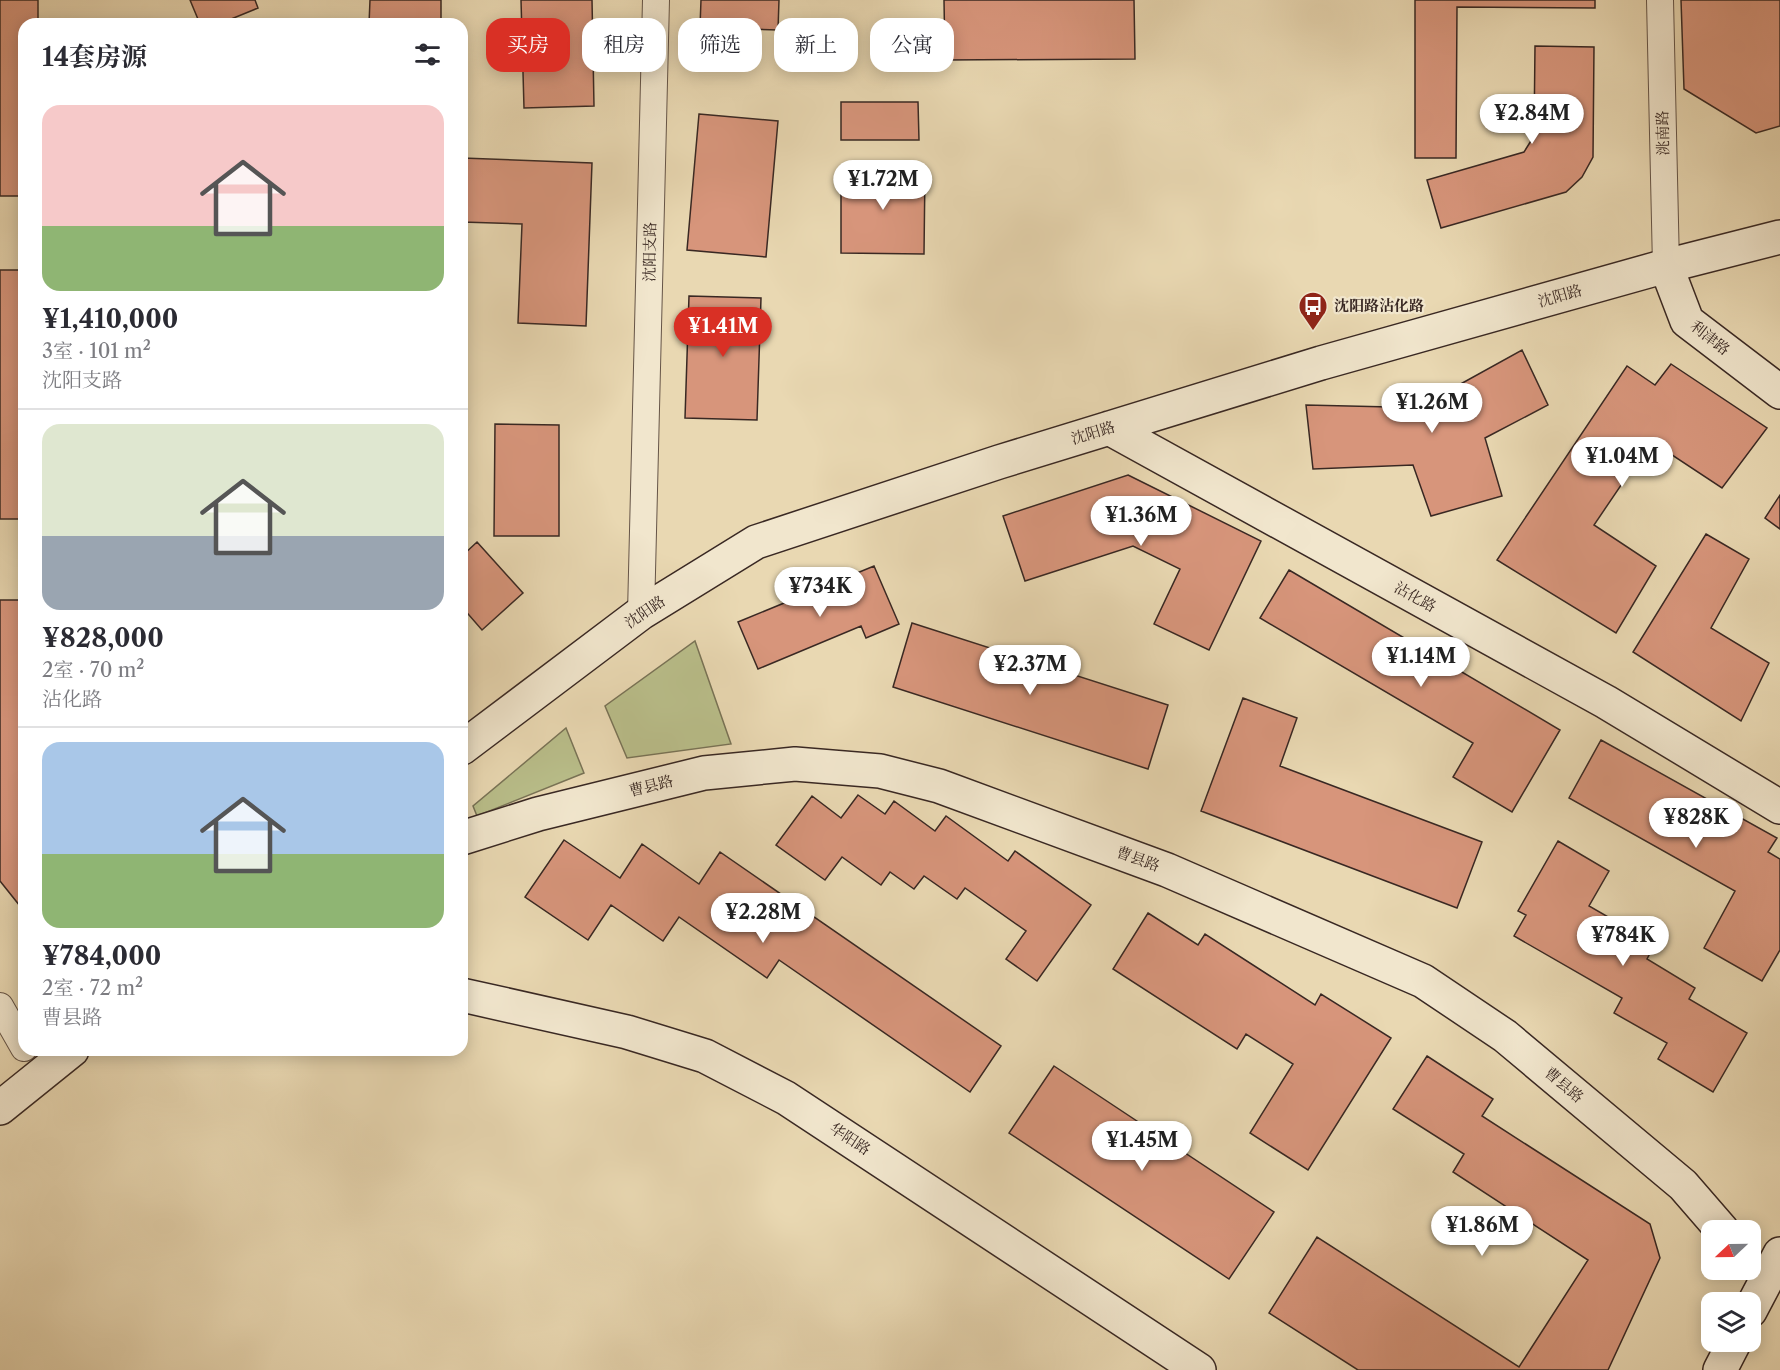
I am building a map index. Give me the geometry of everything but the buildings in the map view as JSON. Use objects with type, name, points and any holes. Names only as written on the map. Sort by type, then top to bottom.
[{"type":"street","name":"沈阳支路","points":[[641,613],[656,0]]},
{"type":"street","name":"洮南路","points":[[1660,0],[1665,266]]},
{"type":"street","name":"沈阳路","points":[[468,743],[641,613],[756,542],[1109,428],[1321,363],[1665,266],[1780,237]]},
{"type":"street","name":"利津路","points":[[1665,266],[1687,321],[1780,392]]},
{"type":"street","name":"沾化路","points":[[1109,428],[1606,702],[1780,807]]},
{"type":"street","name":"曹县路","points":[[468,836],[538,814],[704,773],[795,764],[880,771],[939,786],[1167,870],[1423,981],[1505,1036],[1683,1185],[1713,1220]]},
{"type":"street","name":"华阳路","points":[[468,996],[627,1032],[705,1056],[786,1098],[1199,1370]]},
{"type":"street","points":[[0,1006],[18,1037]]},
{"type":"street","points":[[0,1108],[30,1058]]},
{"type":"street","points":[[1760,1292],[1769,1273]]},
{"type":"street","points":[[1720,1370],[1729,1352]]},
{"type":"green space","points":[[695,641],[731,744],[627,758],[605,706]]},
{"type":"green space","points":[[566,728],[584,773],[477,816],[473,806]]},
{"type":"place","name":"沈阳路沾化路","points":[[1313,332]]}]
